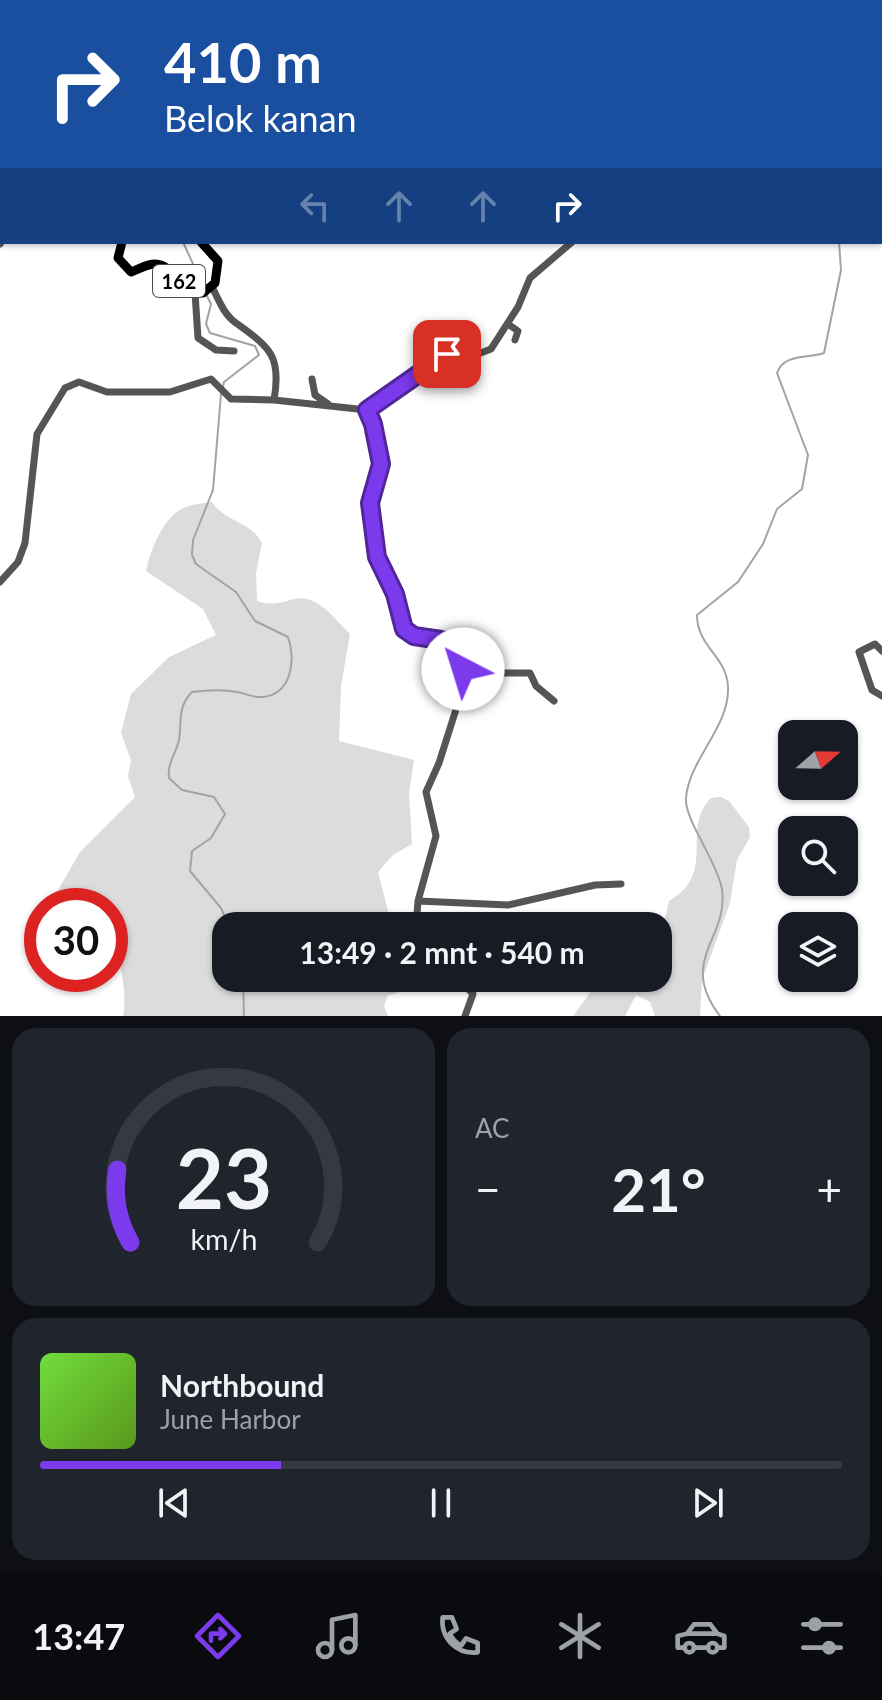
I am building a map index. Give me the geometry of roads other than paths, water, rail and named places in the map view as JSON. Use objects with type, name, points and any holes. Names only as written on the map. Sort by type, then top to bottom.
[{"type":"main road","name":"162","points":[[122,244],[118,258],[125,269],[131,272],[152,264],[165,267],[195,293],[205,293],[212,287],[218,261],[203,244]]},
{"type":"street","points":[[0,582],[18,562],[25,543],[37,434],[68,386],[84,382],[107,392],[170,392],[211,379],[231,399],[274,400],[367,410],[447,354],[486,351],[508,324],[530,278],[570,244]]},
{"type":"street","points":[[212,287],[222,308],[235,323],[266,344],[272,353],[274,400]]},
{"type":"street","points":[[195,293],[198,338],[216,350],[234,351]]},
{"type":"street","points":[[508,324],[518,331],[515,340]]},
{"type":"street","points":[[438,325],[447,354]]},
{"type":"street","points":[[312,379],[315,395],[330,405]]},
{"type":"street","points":[[367,410],[381,464],[370,503],[371,522],[377,557],[395,594],[401,625],[414,636],[441,640],[463,669],[465,681],[439,763],[426,792],[436,836],[417,912]]},
{"type":"street","points":[[882,651],[875,644],[859,652],[872,690],[882,696]]},
{"type":"street","points":[[439,699],[439,686],[455,682],[463,669]]},
{"type":"street","points":[[465,681],[487,673],[529,672],[536,686],[554,701]]},
{"type":"street","points":[[418,901],[508,905],[595,885],[621,884]]},
{"type":"street","points":[[465,1016],[471,992]]},
{"type":"waterway","points":[[184,244],[204,288]]},
{"type":"waterway","points":[[720,1016],[708,997],[703,980],[704,964],[719,922],[722,889],[690,817],[686,798],[694,770],[722,718],[728,690],[724,669],[702,636],[697,615],[738,582],[763,544],[777,509],[802,489],[808,455],[777,373],[790,359],[824,353],[841,270],[839,244]]},
{"type":"waterway","points":[[206,294],[211,304],[206,324],[210,333],[255,346],[259,355],[224,382],[223,387]]},
{"type":"waterway","points":[[221,394],[213,490],[193,540],[192,555],[196,564],[236,592],[255,621],[288,637],[292,655],[286,683],[272,695],[259,697],[221,690],[192,692],[182,709],[179,740],[170,763],[169,778],[182,790],[214,797],[225,814],[211,838],[192,851],[190,871],[223,912]]},
{"type":"waterway","points":[[243,992],[244,1016]]}]
